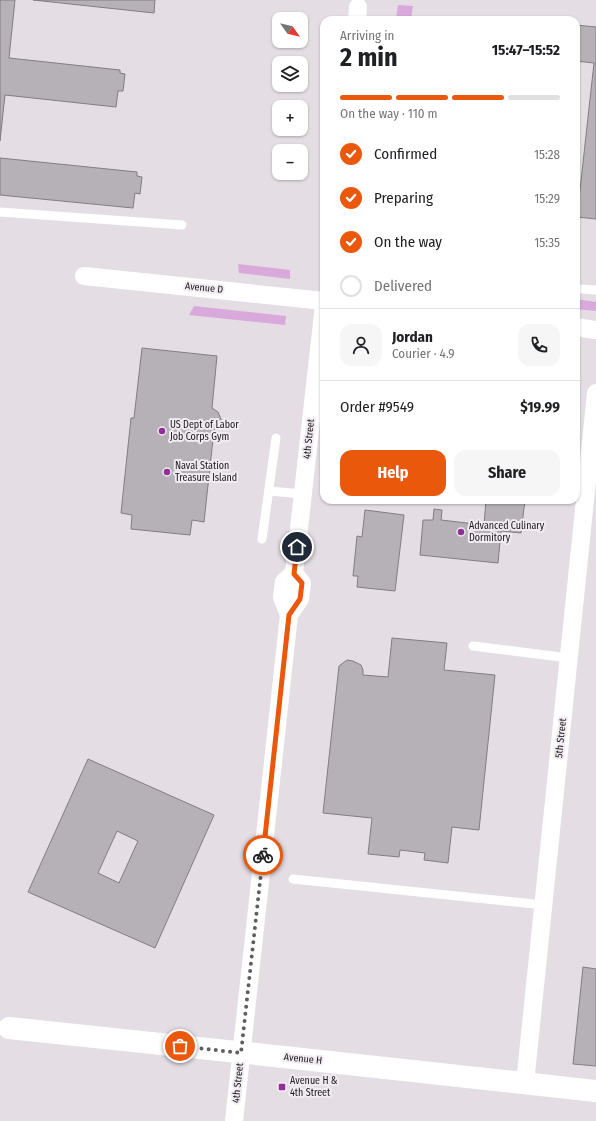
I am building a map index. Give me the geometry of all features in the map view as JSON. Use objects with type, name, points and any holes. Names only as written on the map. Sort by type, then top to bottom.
[{"type":"street","name":"Avenue D","points":[[84,276],[320,301]]},
{"type":"street","points":[[580,328],[596,330]]},
{"type":"street","name":"4th Street","points":[[234,1121],[289,615],[300,599],[302,583],[294,574],[320,341]]},
{"type":"street","name":"5th Street","points":[[525,1083],[596,393]]},
{"type":"street","name":"Avenue H","points":[[9,1028],[596,1091]]},
{"type":"lane","points":[[0,212],[182,225]]},
{"type":"lane","points":[[582,289],[596,290]]},
{"type":"lane","points":[[262,539],[276,438]]},
{"type":"lane","points":[[269,491],[303,494]]},
{"type":"lane","points":[[473,646],[569,658]]},
{"type":"lane","points":[[293,879],[544,905]]},
{"type":"shaded area","points":[[398,5],[413,6],[412,16],[396,16]]},
{"type":"shaded area","points":[[238,264],[290,270],[290,279],[239,273]]},
{"type":"shaded area","points":[[580,300],[596,302],[596,311],[580,309]]},
{"type":"shaded area","points":[[194,306],[286,316],[285,325],[189,315]]},
{"type":"building","points":[[0,0],[15,0],[9,58],[120,70],[120,73],[125,74],[123,91],[118,91],[116,107],[5,95],[0,141]]},
{"type":"building","points":[[33,0],[155,0],[154,13]]},
{"type":"building","points":[[580,25],[596,27],[596,219],[580,217],[580,190],[594,63],[580,61]]},
{"type":"building","points":[[0,158],[137,172],[137,176],[142,177],[140,194],[135,193],[133,208],[0,195]]},
{"type":"building","name":"Naval Station Treasure Island","points":[[142,348],[217,356],[212,408],[218,412],[221,423],[214,430],[204,522],[192,520],[190,535],[131,529],[132,515],[121,513],[131,418],[134,418]]},
{"type":"building","name":"Advanced Culinary Dormitory","points":[[486,504],[525,504],[521,533],[501,531],[498,563],[420,555],[423,520],[433,520],[434,509],[442,510],[441,520],[484,525]]},
{"type":"building","points":[[365,510],[404,515],[395,591],[357,587],[358,576],[353,576],[357,536],[362,537]]},
{"type":"building","points":[[392,638],[447,643],[444,670],[495,675],[479,830],[452,827],[448,863],[424,860],[425,853],[400,850],[399,857],[368,854],[372,818],[323,813],[339,666],[347,660],[353,661],[361,665],[363,675],[388,677]]},
{"type":"building","points":[[88,759],[214,815],[155,948],[28,892]],"holes":[[[117,831],[138,841],[119,883],[98,873]]]},
{"type":"building","points":[[583,967],[596,969],[596,1066],[573,1064]]},
{"type":"way so far","points":[[180,1046],[241,1053],[263,855]]},
{"type":"place","name":"US Dept of Labor Job Corps Gym","points":[[162,431]]},
{"type":"place","name":"Naval Station Treasure Island","points":[[167,472]]},
{"type":"place","name":"Advanced Culinary Dormitory","points":[[461,532]]},
{"type":"place","name":"Avenue H & 4th Street","points":[[282,1087]]},
{"type":"route","points":[[263,855],[289,615],[300,599],[302,583],[294,574],[297,547]]}]
